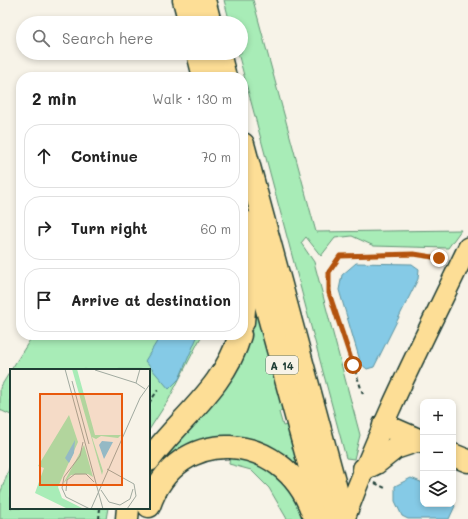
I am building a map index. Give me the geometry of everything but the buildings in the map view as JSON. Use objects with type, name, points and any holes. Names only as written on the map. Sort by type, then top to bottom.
[{"type":"highway","points":[[184,0],[188,16]]},
{"type":"highway","points":[[204,0],[208,16]]},
{"type":"highway","points":[[200,60],[203,72]]},
{"type":"highway","points":[[220,60],[224,72]]},
{"type":"highway","name":"A 14","points":[[248,163],[344,519]]},
{"type":"highway","name":"A 14","points":[[248,240],[320,516]]},
{"type":"highway","points":[[150,459],[215,384],[227,366],[238,340]]},
{"type":"highway","points":[[384,425],[420,441]]},
{"type":"highway","points":[[364,469],[376,463],[395,448],[420,441]]},
{"type":"highway","points":[[150,505],[157,488],[164,478],[180,462],[211,449],[234,447],[245,448],[266,455],[284,468],[292,476],[320,516]]},
{"type":"highway","points":[[456,456],[468,461]]},
{"type":"highway","points":[[127,519],[128,509]]},
{"type":"highway","points":[[146,519],[148,509]]},
{"type":"main road","points":[[344,519],[384,425],[468,247]]},
{"type":"path","points":[[363,394],[329,293],[329,272],[340,256],[414,254],[439,258],[460,264]]},
{"type":"path","points":[[150,402],[158,390]]},
{"type":"path","points":[[99,519],[100,509]]},
{"type":"green space","points":[[224,0],[253,0],[316,232],[461,230],[448,248],[374,246],[352,236],[335,238],[321,256],[306,237],[301,243],[314,262],[360,435],[354,459],[346,458],[248,90],[248,72],[243,72],[240,60],[248,60],[248,16],[228,16]]},
{"type":"green space","points":[[252,292],[283,410],[279,412],[283,426],[287,425],[302,472],[230,442],[150,490],[150,468],[202,408],[231,340],[248,340],[248,301]]},
{"type":"green space","points":[[30,340],[199,340],[169,399],[150,428],[150,369],[12,369]]},
{"type":"green space","points":[[10,372],[10,415],[0,410],[0,388]]},
{"type":"green space","points":[[230,454],[276,470],[307,519],[287,519],[269,488],[251,470],[229,464]]},
{"type":"green space","points":[[10,466],[10,509],[108,509],[106,519],[0,519],[0,494]]},
{"type":"water","points":[[356,263],[412,264],[419,269],[418,279],[374,367],[367,369],[361,364],[339,290],[342,275]]},
{"type":"water","points":[[158,340],[196,340],[179,379],[169,389],[145,361]]},
{"type":"water","points":[[411,478],[420,482],[420,507],[455,507],[449,519],[408,519],[402,516],[395,501],[395,486]]},
{"type":"route","points":[[353,365],[329,293],[329,272],[340,256],[414,254],[439,258]]}]
